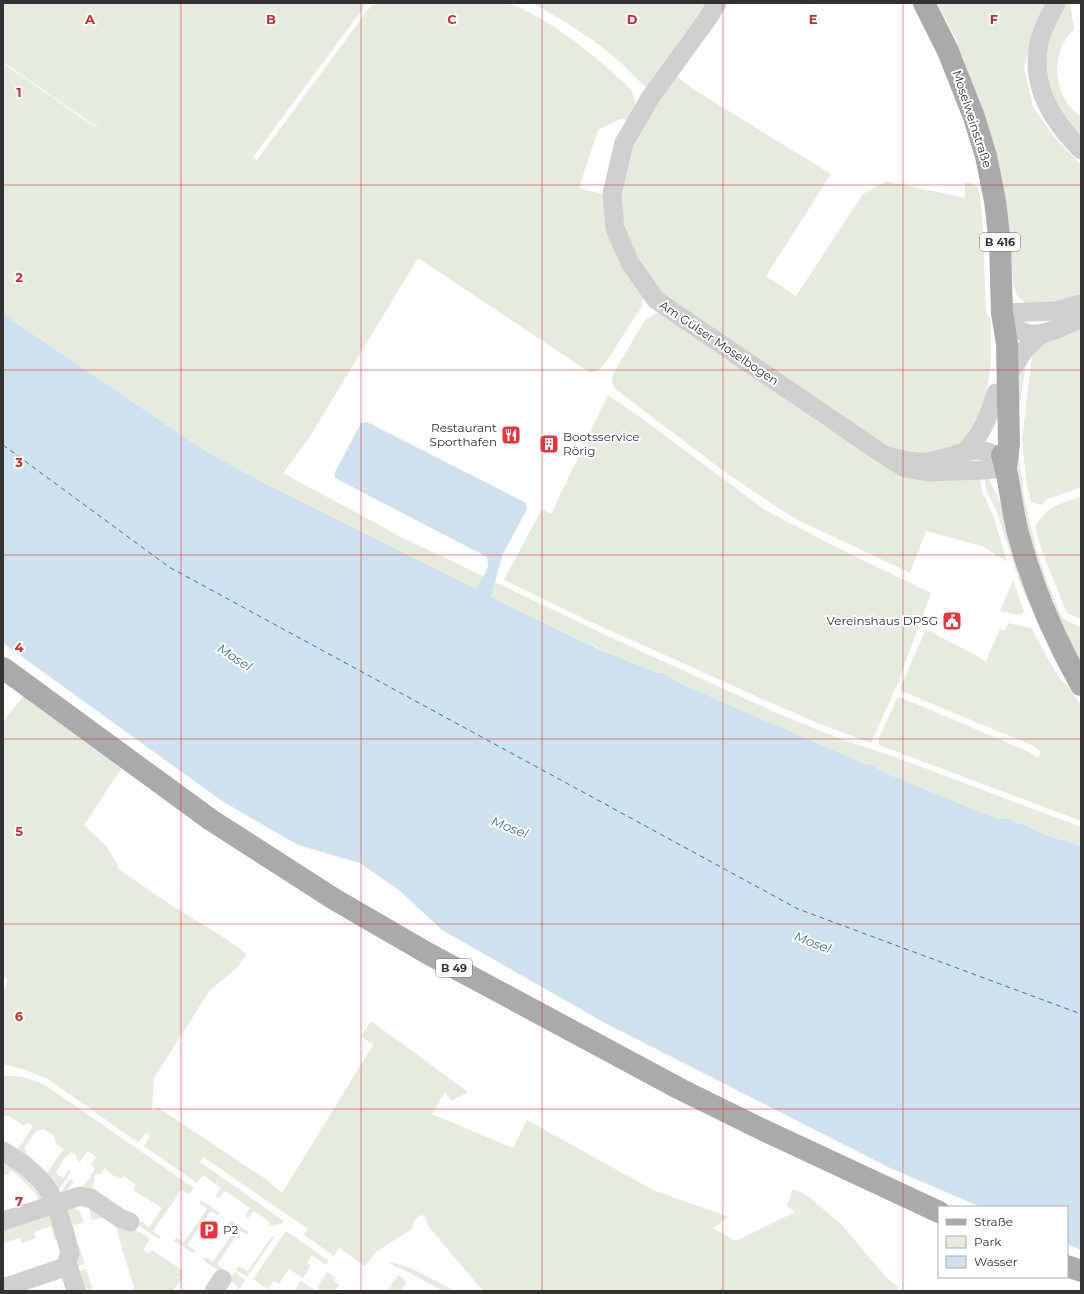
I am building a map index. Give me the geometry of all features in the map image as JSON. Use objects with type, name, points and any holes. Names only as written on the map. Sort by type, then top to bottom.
[{"type":"main road","name":"Moselweinstraße","points":[[924,3],[940,33],[956,69],[974,116],[986,156],[999,229],[1002,313],[996,344],[1010,444],[1006,468],[1017,531],[1041,603],[1070,666],[1081,685]]},
{"type":"main road","name":"B 49","points":[[3,668],[211,820],[334,899],[427,953],[680,1089],[761,1129],[938,1212]]},
{"type":"main road","points":[[1068,1266],[1081,1271]]},
{"type":"street","name":"Am Gülser Moselbogen","points":[[717,3],[708,18],[650,98],[624,143],[612,194],[615,228],[630,263],[656,300],[905,468],[928,472],[1006,468]]},
{"type":"street","points":[[1056,3],[1046,22],[1039,43],[1037,63],[1040,86],[1044,100],[1059,125],[1081,150]]},
{"type":"street","points":[[1002,313],[1056,311],[1081,304]]},
{"type":"street","points":[[1002,313],[1010,324],[1021,332],[1030,334],[1044,333],[1081,318]]},
{"type":"street","points":[[964,452],[981,432],[1002,384],[1027,346],[1044,333]]},
{"type":"street","name":"Am Gülser Moselbogen","points":[[884,455],[906,460],[928,462],[977,450],[990,453],[999,459],[1006,468]]},
{"type":"street","points":[[3,1151],[32,1171],[45,1185],[55,1204],[70,1253],[67,1262],[76,1291]]},
{"type":"street","points":[[3,1221],[80,1196],[92,1199],[120,1218],[130,1222]]},
{"type":"street","points":[[3,1288],[68,1266]]},
{"type":"green space","points":[[3,3],[367,3],[253,157],[133,71],[257,160],[373,3],[508,3],[536,16],[562,32],[598,60],[629,88],[635,101],[634,111],[631,117],[629,120],[620,119],[598,130],[579,188],[607,195],[608,228],[614,249],[630,278],[643,296],[642,306],[606,362],[598,371],[591,373],[583,368],[418,258],[309,438],[283,473],[403,538],[483,576],[476,589],[272,487],[205,451],[3,314],[3,63],[95,127],[101,118],[95,126],[3,62]]},
{"type":"green space","points":[[532,3],[707,3],[655,83],[646,87],[616,59],[584,34]]},
{"type":"green space","points":[[937,3],[1047,3],[1034,29],[1024,68],[1033,107],[1055,138],[1081,165],[1081,296],[1057,304],[1025,303],[1016,294],[1013,283],[1009,228],[993,149],[974,87],[954,35]]},
{"type":"green space","points":[[1063,3],[1070,3],[1074,29],[1060,50],[1057,74],[1059,87],[1064,98],[1071,108],[1081,117],[1081,137],[1075,133],[1044,84],[1044,45]]},
{"type":"green space","points":[[676,76],[693,89],[831,174],[766,276],[796,296],[863,194],[886,181],[965,198],[965,183],[971,183],[977,186],[980,197],[983,224],[986,312],[991,320],[991,364],[981,423],[970,440],[936,454],[895,453],[658,291],[630,254],[618,190],[634,137]]},
{"type":"green space","points":[[656,313],[666,314],[819,423],[874,458],[980,479],[982,491],[993,515],[1007,562],[982,546],[926,531],[910,573],[800,521],[722,470],[614,388],[612,382],[613,374],[645,320]]},
{"type":"green space","points":[[1081,327],[1081,487],[1046,500],[1042,505],[1031,502],[1026,482],[1022,439],[1032,356],[1037,347]]},
{"type":"green space","points":[[1027,360],[1017,421],[1017,382],[1022,363]]},
{"type":"green space","points":[[608,395],[647,422],[765,510],[840,549],[931,593],[898,683],[871,743],[815,722],[760,698],[589,621],[504,580],[542,509],[551,514]]},
{"type":"green space","points":[[1016,438],[1025,503],[1037,551],[1048,584],[1062,618],[1081,628],[1081,668],[1037,566],[1017,482]]},
{"type":"green space","points":[[985,475],[988,477],[1000,502],[1014,556],[1043,635],[1019,581],[997,512],[987,492]]},
{"type":"green space","points":[[1081,496],[1081,619],[1067,613],[1042,552],[1035,526],[1044,514],[1052,508]]},
{"type":"green space","points":[[1013,580],[1024,612],[1019,615],[1000,611]]},
{"type":"green space","points":[[495,582],[614,639],[784,716],[838,738],[898,758],[1081,827],[1081,846],[1047,835],[1010,819],[999,819],[980,812],[883,772],[872,765],[865,764],[750,714],[684,685],[663,673],[658,673],[623,660],[491,597]]},
{"type":"green space","points":[[1008,623],[1031,628],[1059,678],[1067,685],[1081,705],[1081,821],[879,745],[879,738],[896,700],[900,697],[1029,752],[1038,758],[1041,752],[1034,746],[901,691],[901,686],[926,629],[986,661],[1000,629],[1005,630]]},
{"type":"green space","points":[[24,695],[123,766],[84,825],[107,847],[120,870],[247,954],[237,968],[210,990],[154,1078],[152,1110],[159,1108],[268,1181],[282,1193],[373,1045],[361,1036],[371,1021],[468,1092],[451,1101],[445,1092],[432,1114],[513,1148],[527,1120],[653,1190],[729,1217],[713,1228],[736,1241],[795,1212],[787,1206],[793,1189],[805,1194],[842,1225],[886,1277],[898,1287],[897,1291],[483,1291],[428,1226],[426,1218],[422,1215],[416,1218],[412,1229],[376,1252],[365,1266],[339,1248],[334,1256],[304,1235],[308,1229],[203,1157],[200,1162],[284,1221],[281,1224],[267,1226],[270,1222],[254,1211],[248,1218],[245,1216],[250,1208],[225,1191],[219,1198],[216,1196],[221,1188],[203,1175],[197,1183],[144,1146],[150,1136],[146,1133],[139,1142],[48,1079],[25,1070],[3,1064],[3,990],[5,989],[7,979],[3,976],[3,722]]},
{"type":"green space","points":[[3,1076],[25,1078],[45,1085],[194,1188],[189,1195],[181,1190],[153,1231],[161,1237],[159,1239],[138,1225],[141,1221],[149,1227],[162,1208],[133,1190],[136,1185],[123,1176],[121,1179],[116,1176],[115,1177],[104,1168],[101,1174],[96,1174],[94,1177],[95,1181],[92,1187],[100,1193],[97,1197],[80,1192],[95,1169],[91,1165],[96,1157],[88,1151],[80,1162],[76,1159],[77,1156],[71,1151],[68,1156],[66,1155],[56,1173],[63,1178],[68,1170],[71,1172],[58,1191],[46,1175],[63,1149],[56,1144],[54,1136],[44,1129],[36,1131],[24,1148],[26,1150],[25,1152],[34,1160],[33,1162],[16,1152],[33,1126],[27,1122],[24,1126],[8,1115],[7,1117],[3,1115]]},
{"type":"green space","points":[[3,1159],[29,1176],[42,1193],[42,1203],[37,1197],[38,1196],[13,1171],[8,1172],[9,1174],[3,1176]]},
{"type":"green space","points":[[70,1179],[74,1181],[64,1194],[61,1192]]},
{"type":"green space","points":[[201,1200],[220,1213],[218,1216],[211,1211],[187,1245],[195,1250],[193,1253],[174,1241],[176,1238],[184,1242],[207,1209],[199,1203]]},
{"type":"green space","points":[[70,1205],[79,1211],[84,1222],[73,1226],[77,1239],[70,1241],[64,1206]]},
{"type":"green space","points":[[89,1206],[124,1222],[150,1239],[143,1250],[149,1254],[152,1250],[183,1271],[180,1275],[183,1277],[173,1291],[135,1291],[114,1222],[106,1217],[92,1220]]},
{"type":"green space","points":[[50,1211],[58,1239],[55,1240],[51,1226],[34,1232],[36,1238],[22,1243],[20,1238],[3,1243],[3,1226]]},
{"type":"green space","points":[[230,1220],[249,1232],[247,1235],[240,1231],[217,1264],[224,1270],[222,1273],[203,1260],[205,1257],[213,1262],[236,1228],[228,1223]]},
{"type":"green space","points":[[286,1231],[329,1261],[326,1265],[312,1255],[307,1263],[311,1266],[303,1278],[289,1269],[279,1284],[274,1281],[269,1288],[273,1291],[270,1291],[253,1279]]},
{"type":"green space","points":[[272,1236],[274,1237],[247,1277],[236,1270],[239,1266],[248,1271]]},
{"type":"green space","points":[[78,1244],[85,1264],[78,1266],[71,1246]]},
{"type":"green space","points":[[389,1263],[411,1268],[455,1291],[443,1291]]},
{"type":"green space","points":[[86,1269],[93,1289],[85,1291],[79,1271]]},
{"type":"green space","points":[[235,1272],[245,1280],[238,1291],[235,1291],[238,1286],[229,1280]]},
{"type":"green space","points":[[327,1272],[336,1278],[334,1281],[339,1285],[335,1291],[322,1291],[317,1288]]},
{"type":"green space","points":[[398,1275],[407,1282],[402,1289],[405,1291],[387,1291]]},
{"type":"green space","points":[[301,1281],[315,1290],[315,1291],[294,1291]]},
{"type":"water","name":"Mosel","points":[[3,314],[205,451],[272,487],[476,589],[488,567],[487,557],[335,478],[335,472],[361,423],[367,422],[526,503],[527,509],[502,556],[491,597],[603,651],[657,673],[663,673],[684,685],[865,764],[872,765],[883,772],[980,812],[999,819],[1010,819],[1046,835],[1081,846],[1081,1250],[1068,1244],[1068,1206],[979,1206],[890,1168],[605,1023],[442,930],[399,890],[360,863],[298,845],[222,801],[3,643]]},
{"type":"ferry route","points":[[3,445],[169,567],[798,909],[1081,1014]]},
{"type":"place","name":"Restaurant Sporthafen","points":[[511,435]]},
{"type":"place","name":"Bootsservice Rörig","points":[[549,444]]},
{"type":"place","name":"Vereinshaus DPSG","points":[[952,621]]},
{"type":"place","name":"P2","points":[[209,1230]]}]
